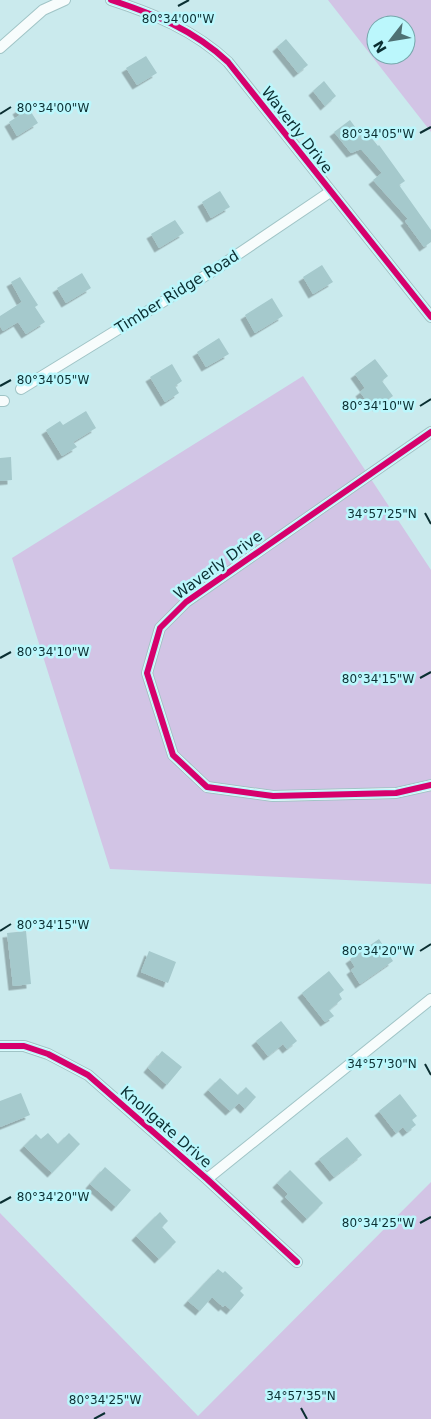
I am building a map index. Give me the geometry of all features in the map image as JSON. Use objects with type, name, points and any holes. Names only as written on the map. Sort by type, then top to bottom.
[{"type":"street","points":[[0,48],[43,10],[65,0]]},
{"type":"street","name":"Waverly Drive","points":[[111,0],[170,22],[211,46],[228,62],[431,317]]},
{"type":"street","name":"Timber Ridge Road","points":[[21,388],[204,276],[330,192]]},
{"type":"street","name":"Waverly Drive","points":[[431,432],[186,602],[160,628],[147,673],[173,755],[207,787],[273,796],[396,793],[431,785]]},
{"type":"street","points":[[207,1179],[431,998]]},
{"type":"street","name":"Knollgate Drive","points":[[0,1046],[24,1046],[48,1054],[88,1075],[207,1179],[297,1262]]},
{"type":"shaded area","points":[[328,0],[431,0],[431,132],[379,65],[416,65],[416,15],[366,15],[366,49]]},
{"type":"shaded area","points":[[303,376],[431,570],[431,884],[110,869],[12,558]]},
{"type":"shaded area","points":[[431,1182],[431,1419],[0,1419],[0,1213],[198,1416]]},
{"type":"building","points":[[286,39],[308,65],[298,73],[277,47]]},
{"type":"building","points":[[146,56],[157,73],[137,85],[126,68]]},
{"type":"building","points":[[324,81],[336,96],[325,106],[313,91]]},
{"type":"building","points":[[26,104],[38,123],[17,136],[9,122],[20,115],[17,110]]},
{"type":"building","points":[[350,120],[358,131],[363,127],[379,145],[405,181],[399,185],[431,230],[431,242],[424,247],[405,221],[408,219],[373,180],[382,173],[361,149],[351,153],[334,132]]},
{"type":"building","points":[[220,191],[230,207],[211,218],[202,202]]},
{"type":"building","points":[[175,220],[184,233],[159,248],[151,234]]},
{"type":"building","points":[[322,265],[333,282],[313,294],[303,277]]},
{"type":"building","points":[[82,273],[91,288],[66,303],[57,288]]},
{"type":"building","points":[[20,277],[38,305],[35,307],[45,322],[26,334],[18,322],[3,331],[0,326],[0,316],[22,302],[11,282]]},
{"type":"building","points":[[272,298],[283,316],[255,333],[245,315]]},
{"type":"building","points":[[219,338],[229,354],[206,367],[197,352]]},
{"type":"building","points":[[375,359],[388,376],[382,381],[393,396],[378,407],[373,400],[368,403],[360,392],[365,388],[355,374]]},
{"type":"building","points":[[172,364],[182,381],[175,386],[179,393],[165,402],[150,377]]},
{"type":"building","points":[[86,411],[96,428],[73,442],[77,447],[62,456],[46,430],[60,421],[63,425]]},
{"type":"building","points":[[11,457],[12,480],[0,481],[0,458]]},
{"type":"building","points":[[26,931],[31,984],[13,986],[7,933]]},
{"type":"building","points":[[379,939],[393,961],[360,984],[351,970],[355,967],[350,959]]},
{"type":"building","points":[[149,951],[176,962],[168,983],[141,972]]},
{"type":"building","points":[[329,971],[344,990],[339,994],[342,999],[329,1010],[334,1016],[325,1022],[302,993]]},
{"type":"building","points":[[281,1021],[297,1041],[287,1049],[283,1044],[268,1056],[256,1041]]},
{"type":"building","points":[[162,1051],[182,1067],[167,1085],[148,1068]]},
{"type":"building","points":[[220,1078],[238,1095],[246,1087],[256,1097],[245,1109],[239,1103],[230,1111],[208,1090]]},
{"type":"building","points":[[21,1093],[30,1115],[0,1127],[0,1101]]},
{"type":"building","points":[[400,1094],[417,1116],[412,1120],[416,1125],[407,1132],[403,1127],[396,1133],[379,1111]]},
{"type":"building","points":[[48,1133],[58,1144],[69,1133],[80,1144],[52,1173],[24,1146],[36,1134],[41,1139]]},
{"type":"building","points":[[347,1137],[362,1155],[334,1177],[319,1159]]},
{"type":"building","points":[[105,1167],[131,1190],[116,1207],[90,1184]]},
{"type":"building","points":[[290,1170],[323,1203],[307,1219],[285,1197],[288,1194],[277,1183]]},
{"type":"building","points":[[160,1212],[168,1221],[162,1227],[176,1242],[159,1259],[136,1236]]},
{"type":"building","points":[[218,1269],[223,1273],[225,1271],[243,1288],[240,1291],[244,1295],[231,1310],[225,1305],[223,1307],[212,1297],[200,1311],[188,1301]]},
{"type":"cycle path","points":[[111,0],[173,24],[201,41],[228,62],[431,317]]},
{"type":"cycle path","points":[[431,432],[186,602],[160,628],[147,673],[173,755],[207,787],[273,796],[396,793],[431,785]]},
{"type":"cycle path","points":[[0,1046],[24,1046],[48,1054],[88,1075],[207,1179],[297,1262]]}]
